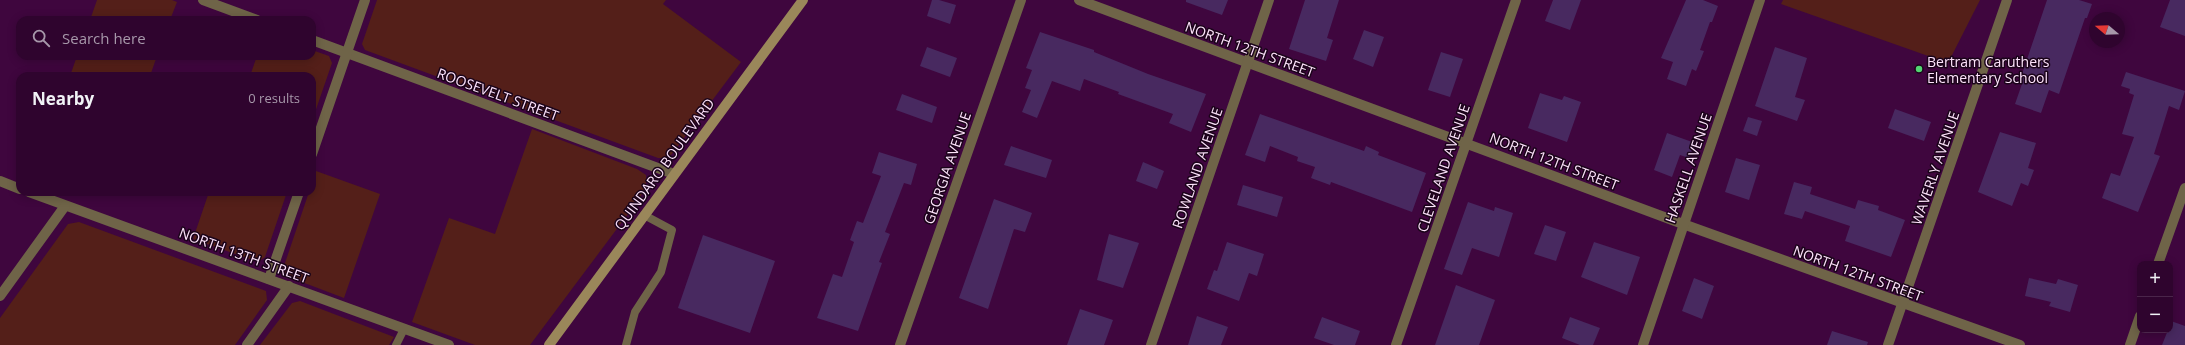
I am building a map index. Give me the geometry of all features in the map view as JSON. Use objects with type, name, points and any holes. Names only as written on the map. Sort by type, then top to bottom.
[{"type":"main road","name":"QUINDARO BOULEVARD","points":[[549,345],[803,0]]},
{"type":"street","points":[[203,0],[246,16]]},
{"type":"street","points":[[316,142],[366,0]]},
{"type":"street","name":"GEORGIA AVENUE","points":[[900,345],[1021,0]]},
{"type":"street","name":"NORTH 12TH STREET","points":[[1079,0],[1683,224],[2020,345]]},
{"type":"street","name":"ROWLAND AVENUE","points":[[1151,345],[1269,0]]},
{"type":"street","name":"CLEVELAND AVENUE","points":[[1396,345],[1516,0]]},
{"type":"street","name":"HASKELL AVENUE","points":[[1643,345],[1760,0]]},
{"type":"street","name":"WAVERLY AVENUE","points":[[1888,345],[2007,0]]},
{"type":"street","name":"ROOSEVELT STREET","points":[[316,41],[674,174]]},
{"type":"street","points":[[0,181],[16,187]]},
{"type":"street","points":[[2159,261],[2185,188]]},
{"type":"street","name":"NORTH 13TH STREET","points":[[40,196],[449,345]]},
{"type":"street","points":[[268,279],[298,196]]},
{"type":"street","points":[[0,296],[66,206]]},
{"type":"street","points":[[247,345],[290,286]]},
{"type":"street","points":[[2130,345],[2137,325]]},
{"type":"lane","points":[[626,345],[635,312],[661,272],[672,230],[644,216]]},
{"type":"lane","points":[[396,345],[404,329]]},
{"type":"shaded area","points":[[97,0],[172,0],[177,2],[172,16],[91,16]]},
{"type":"shaded area","points":[[377,0],[666,0],[663,4],[741,62],[672,154],[667,158],[658,158],[365,50],[362,44]]},
{"type":"shaded area","points":[[1783,0],[1980,0],[1948,63],[1781,4]]},
{"type":"shaded area","points":[[316,51],[329,56],[332,63],[316,109],[316,72],[251,72],[256,60],[316,60]]},
{"type":"shaded area","points":[[76,60],[156,60],[151,72],[71,72]]},
{"type":"shaded area","points":[[532,129],[637,169],[646,175],[646,185],[640,198],[530,345],[475,345],[412,322],[449,218],[495,234]]},
{"type":"shaded area","points":[[316,171],[380,194],[344,298],[286,276],[283,269],[308,196],[316,196]]},
{"type":"shaded area","points":[[208,196],[286,196],[265,257],[258,262],[193,239]]},
{"type":"shaded area","points":[[79,222],[266,291],[267,300],[235,345],[0,345],[0,318],[68,224]]},
{"type":"shaded area","points":[[300,301],[394,337],[389,345],[260,345],[292,303]]},
{"type":"building","points":[[932,0],[939,0],[956,5],[950,24],[927,16]]},
{"type":"building","points":[[1186,0],[1228,0],[1222,15],[1186,2]]},
{"type":"building","points":[[1305,0],[1339,0],[1327,38],[1333,40],[1326,61],[1289,49]]},
{"type":"building","points":[[1553,0],[1581,0],[1570,30],[1545,21]]},
{"type":"building","points":[[1686,0],[1703,0],[1718,6],[1712,22],[1710,22],[1700,50],[1704,51],[1696,71],[1692,69],[1686,86],[1667,79],[1673,62],[1661,58]]},
{"type":"building","points":[[2047,0],[2079,0],[2092,4],[2087,18],[2085,18],[2059,94],[2049,90],[2041,113],[2015,104],[2023,81],[2020,80]]},
{"type":"building","points":[[2170,0],[2185,0],[2185,36],[2160,27]]},
{"type":"building","points":[[1364,30],[1384,37],[1373,67],[1353,59]]},
{"type":"building","points":[[1040,32],[1094,50],[1094,52],[1148,74],[1206,94],[1191,132],[1169,123],[1173,114],[1118,94],[1119,92],[1084,79],[1080,91],[1052,81],[1037,118],[1022,112],[1031,90],[1025,88],[1032,70],[1026,68]]},
{"type":"building","points":[[927,47],[957,58],[950,77],[920,66]]},
{"type":"building","points":[[1775,47],[1807,58],[1795,97],[1805,100],[1797,121],[1755,106]]},
{"type":"building","points":[[1441,52],[1463,59],[1450,97],[1428,90]]},
{"type":"building","points":[[2126,72],[2185,91],[2179,110],[2169,106],[2154,154],[2160,156],[2138,212],[2102,198],[2111,173],[2120,176],[2134,137],[2122,134],[2134,95],[2129,93],[2130,89],[2121,86]]},
{"type":"building","points":[[1540,93],[1562,100],[1564,96],[1581,102],[1567,142],[1528,128]]},
{"type":"building","points":[[902,94],[937,107],[932,123],[896,110]]},
{"type":"building","points":[[1895,109],[1931,122],[1924,141],[1888,128]]},
{"type":"building","points":[[1260,114],[1364,151],[1366,146],[1379,152],[1378,155],[1426,173],[1412,212],[1331,182],[1330,185],[1311,178],[1315,167],[1297,161],[1298,157],[1270,146],[1265,162],[1245,155]]},
{"type":"building","points":[[1748,117],[1762,121],[1757,136],[1743,131]]},
{"type":"building","points":[[2000,132],[2036,143],[2028,168],[2034,170],[2028,186],[2021,183],[2012,206],[1978,192]]},
{"type":"building","points":[[1667,133],[1695,143],[1689,158],[1680,155],[1672,177],[1654,170]]},
{"type":"building","points":[[1011,146],[1052,160],[1046,178],[1004,165]]},
{"type":"building","points":[[879,152],[917,164],[911,185],[904,183],[885,232],[890,234],[879,262],[882,263],[858,331],[817,318],[833,274],[842,277],[854,242],[850,240],[857,221],[863,223],[881,176],[872,173]]},
{"type":"building","points":[[1736,158],[1760,165],[1749,200],[1725,192]]},
{"type":"building","points":[[1143,162],[1164,171],[1157,189],[1136,181]]},
{"type":"building","points":[[1794,182],[1812,187],[1810,194],[1855,209],[1858,200],[1879,206],[1878,210],[1905,220],[1891,257],[1845,241],[1850,226],[1805,211],[1802,219],[1784,214]]},
{"type":"building","points":[[1243,185],[1283,197],[1277,217],[1237,205]]},
{"type":"building","points":[[994,199],[1032,213],[1025,232],[1014,229],[988,309],[959,298]]},
{"type":"building","points":[[1468,202],[1494,211],[1495,207],[1513,213],[1499,257],[1472,248],[1462,275],[1444,269]]},
{"type":"building","points":[[1545,225],[1566,232],[1556,261],[1534,254]]},
{"type":"building","points":[[1109,234],[1139,243],[1123,288],[1097,280]]},
{"type":"building","points":[[703,235],[775,261],[750,333],[678,308]]},
{"type":"building","points":[[1227,242],[1264,254],[1257,276],[1249,273],[1239,301],[1207,289],[1214,270],[1217,271]]},
{"type":"building","points":[[1594,242],[1640,257],[1627,295],[1581,277]]},
{"type":"building","points":[[1694,278],[1714,286],[1702,319],[1682,311]]},
{"type":"building","points":[[2029,278],[2056,284],[2058,279],[2078,285],[2070,312],[2049,306],[2051,302],[2025,296]]},
{"type":"building","points":[[1456,285],[1495,300],[1479,345],[1435,345]]},
{"type":"building","points":[[1080,309],[1113,320],[1104,345],[1067,345]]},
{"type":"building","points":[[1197,316],[1228,327],[1221,345],[1188,345]]},
{"type":"building","points":[[1322,317],[1360,331],[1355,345],[1334,345],[1314,338]]},
{"type":"building","points":[[1570,317],[1600,328],[1593,345],[1580,345],[1562,338]]},
{"type":"building","points":[[2173,322],[2185,326],[2185,345],[2162,345],[2167,333],[2173,333]]},
{"type":"building","points":[[1832,331],[1868,342],[1867,345],[1827,345]]},
{"type":"place","name":"Bertram Caruthers Elementary School","points":[[1919,69]]}]
